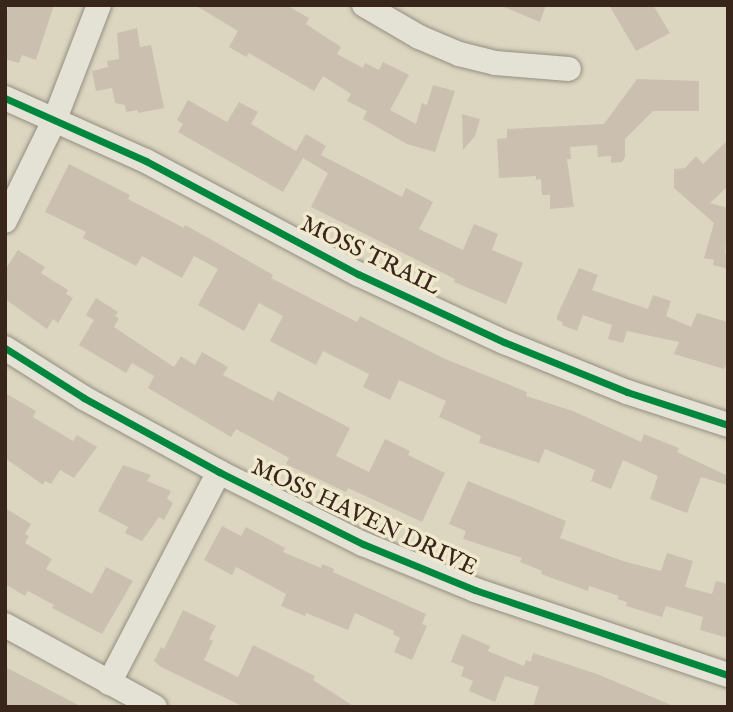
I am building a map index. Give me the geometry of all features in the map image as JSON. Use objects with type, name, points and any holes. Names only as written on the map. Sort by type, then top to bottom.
[{"type":"street","points":[[5,221],[55,119],[99,5]]},
{"type":"street","points":[[364,5],[419,37],[459,54],[495,63],[569,69]]},
{"type":"street","name":"MOSS TRAIL","points":[[5,98],[146,161],[358,274],[504,342],[627,391],[728,425]]},
{"type":"street","name":"MOSS HAVEN DRIVE","points":[[5,348],[84,398],[219,472],[363,544],[475,590],[728,675]]},
{"type":"street","points":[[109,683],[219,472]]},
{"type":"street","points":[[5,625],[155,707]]},
{"type":"building","points":[[9,5],[54,5],[36,60],[22,55],[19,63],[5,59],[5,17]]},
{"type":"building","points":[[195,5],[286,5],[309,18],[306,24],[341,47],[337,54],[363,68],[365,63],[379,70],[383,62],[409,75],[390,110],[416,124],[422,103],[427,105],[433,85],[455,91],[435,152],[407,144],[363,119],[367,111],[347,101],[351,94],[323,76],[314,91],[249,53],[246,57],[229,47],[238,31]]},
{"type":"building","points":[[499,5],[546,5],[540,22]]},
{"type":"building","points":[[609,5],[653,5],[670,33],[636,51]]},
{"type":"building","points":[[137,28],[140,47],[151,45],[164,108],[138,113],[138,110],[126,112],[125,105],[115,103],[112,88],[96,91],[92,71],[108,67],[107,61],[119,59],[117,33]]},
{"type":"building","points":[[637,79],[699,81],[699,111],[653,111],[625,139],[625,157],[622,162],[611,163],[611,156],[598,157],[597,145],[570,147],[571,159],[567,159],[574,207],[550,209],[550,195],[542,195],[541,179],[536,180],[536,176],[499,178],[497,139],[507,138],[507,129],[604,124]]},
{"type":"building","points":[[188,100],[227,122],[239,102],[258,112],[251,124],[296,151],[306,134],[326,146],[321,155],[402,197],[406,188],[433,202],[419,229],[463,250],[474,224],[498,234],[492,250],[523,263],[506,304],[454,282],[455,279],[311,207],[328,173],[303,158],[283,192],[178,132],[183,124],[177,120]]},
{"type":"building","points":[[462,114],[480,119],[475,136],[463,150]]},
{"type":"building","points":[[728,140],[728,186],[710,203],[728,208],[725,254],[728,255],[728,269],[713,265],[714,260],[704,258],[714,223],[674,188],[674,169],[685,168],[696,156],[703,164]]},
{"type":"building","points":[[69,164],[130,195],[128,199],[205,236],[273,275],[271,278],[357,322],[360,316],[443,358],[527,392],[526,396],[573,411],[641,442],[644,434],[679,448],[677,452],[728,476],[727,485],[701,477],[687,513],[650,499],[658,476],[623,460],[611,489],[591,481],[595,470],[545,449],[539,463],[479,443],[481,436],[439,417],[446,401],[399,380],[390,400],[363,387],[369,374],[323,351],[316,365],[270,341],[283,316],[259,303],[244,331],[198,305],[218,269],[194,256],[182,278],[142,256],[136,266],[83,238],[86,232],[45,212]]},
{"type":"building","points":[[18,250],[45,267],[41,273],[68,290],[66,294],[73,298],[58,323],[53,319],[47,329],[5,299],[5,270]]},
{"type":"building","points":[[579,268],[598,275],[592,290],[648,309],[653,295],[671,301],[666,316],[691,327],[697,313],[728,322],[728,360],[724,369],[674,354],[679,342],[627,331],[623,343],[608,339],[612,325],[583,315],[577,331],[562,325],[563,322],[557,320],[557,316]]},
{"type":"building","points":[[96,298],[118,312],[115,316],[119,318],[114,327],[174,367],[181,356],[195,365],[202,352],[228,367],[223,375],[273,401],[278,391],[350,428],[336,456],[369,472],[385,439],[410,451],[408,455],[445,473],[422,522],[348,488],[346,492],[286,464],[289,458],[236,429],[231,437],[148,388],[154,376],[132,363],[126,373],[79,345],[94,320],[86,315]]},
{"type":"building","points":[[5,393],[36,411],[33,417],[73,441],[77,435],[97,447],[74,478],[60,470],[51,484],[45,481],[43,485],[5,458]]},
{"type":"building","points":[[123,465],[151,475],[147,481],[171,491],[167,499],[173,503],[164,520],[159,517],[142,541],[125,533],[128,527],[98,511]]},
{"type":"building","points":[[468,481],[566,521],[560,538],[623,561],[661,571],[667,553],[693,561],[685,587],[712,594],[716,581],[728,584],[728,638],[700,630],[703,617],[666,606],[662,617],[626,606],[627,602],[617,599],[619,596],[589,586],[588,591],[541,574],[542,571],[520,562],[522,558],[463,539],[466,531],[449,524]]},
{"type":"building","points":[[5,508],[31,524],[25,534],[29,536],[25,543],[52,559],[46,569],[92,594],[106,567],[133,581],[102,634],[52,608],[54,605],[28,591],[25,596],[5,584]]},
{"type":"building","points":[[222,526],[241,536],[246,527],[285,548],[283,552],[321,568],[322,564],[334,569],[333,572],[426,614],[422,624],[427,626],[412,660],[394,652],[400,638],[393,634],[394,631],[355,613],[348,630],[306,613],[305,616],[281,606],[286,594],[236,567],[232,575],[204,560]]},
{"type":"building","points":[[183,610],[216,626],[209,639],[213,641],[204,660],[238,677],[253,645],[315,676],[313,680],[355,707],[244,707],[161,667],[154,661],[161,647],[164,649]]},
{"type":"building","points":[[462,634],[490,646],[488,651],[524,666],[526,660],[531,662],[533,653],[597,674],[676,707],[533,707],[539,687],[505,676],[495,702],[469,691],[473,681],[461,676],[464,667],[451,662]]},
{"type":"building","points":[[5,667],[17,673],[82,707],[5,707]]},
{"type":"cycle path","points":[[5,98],[146,161],[358,274],[504,342],[627,392],[728,425]]},
{"type":"cycle path","points":[[5,348],[84,398],[219,472],[363,544],[475,590],[728,675]]}]
